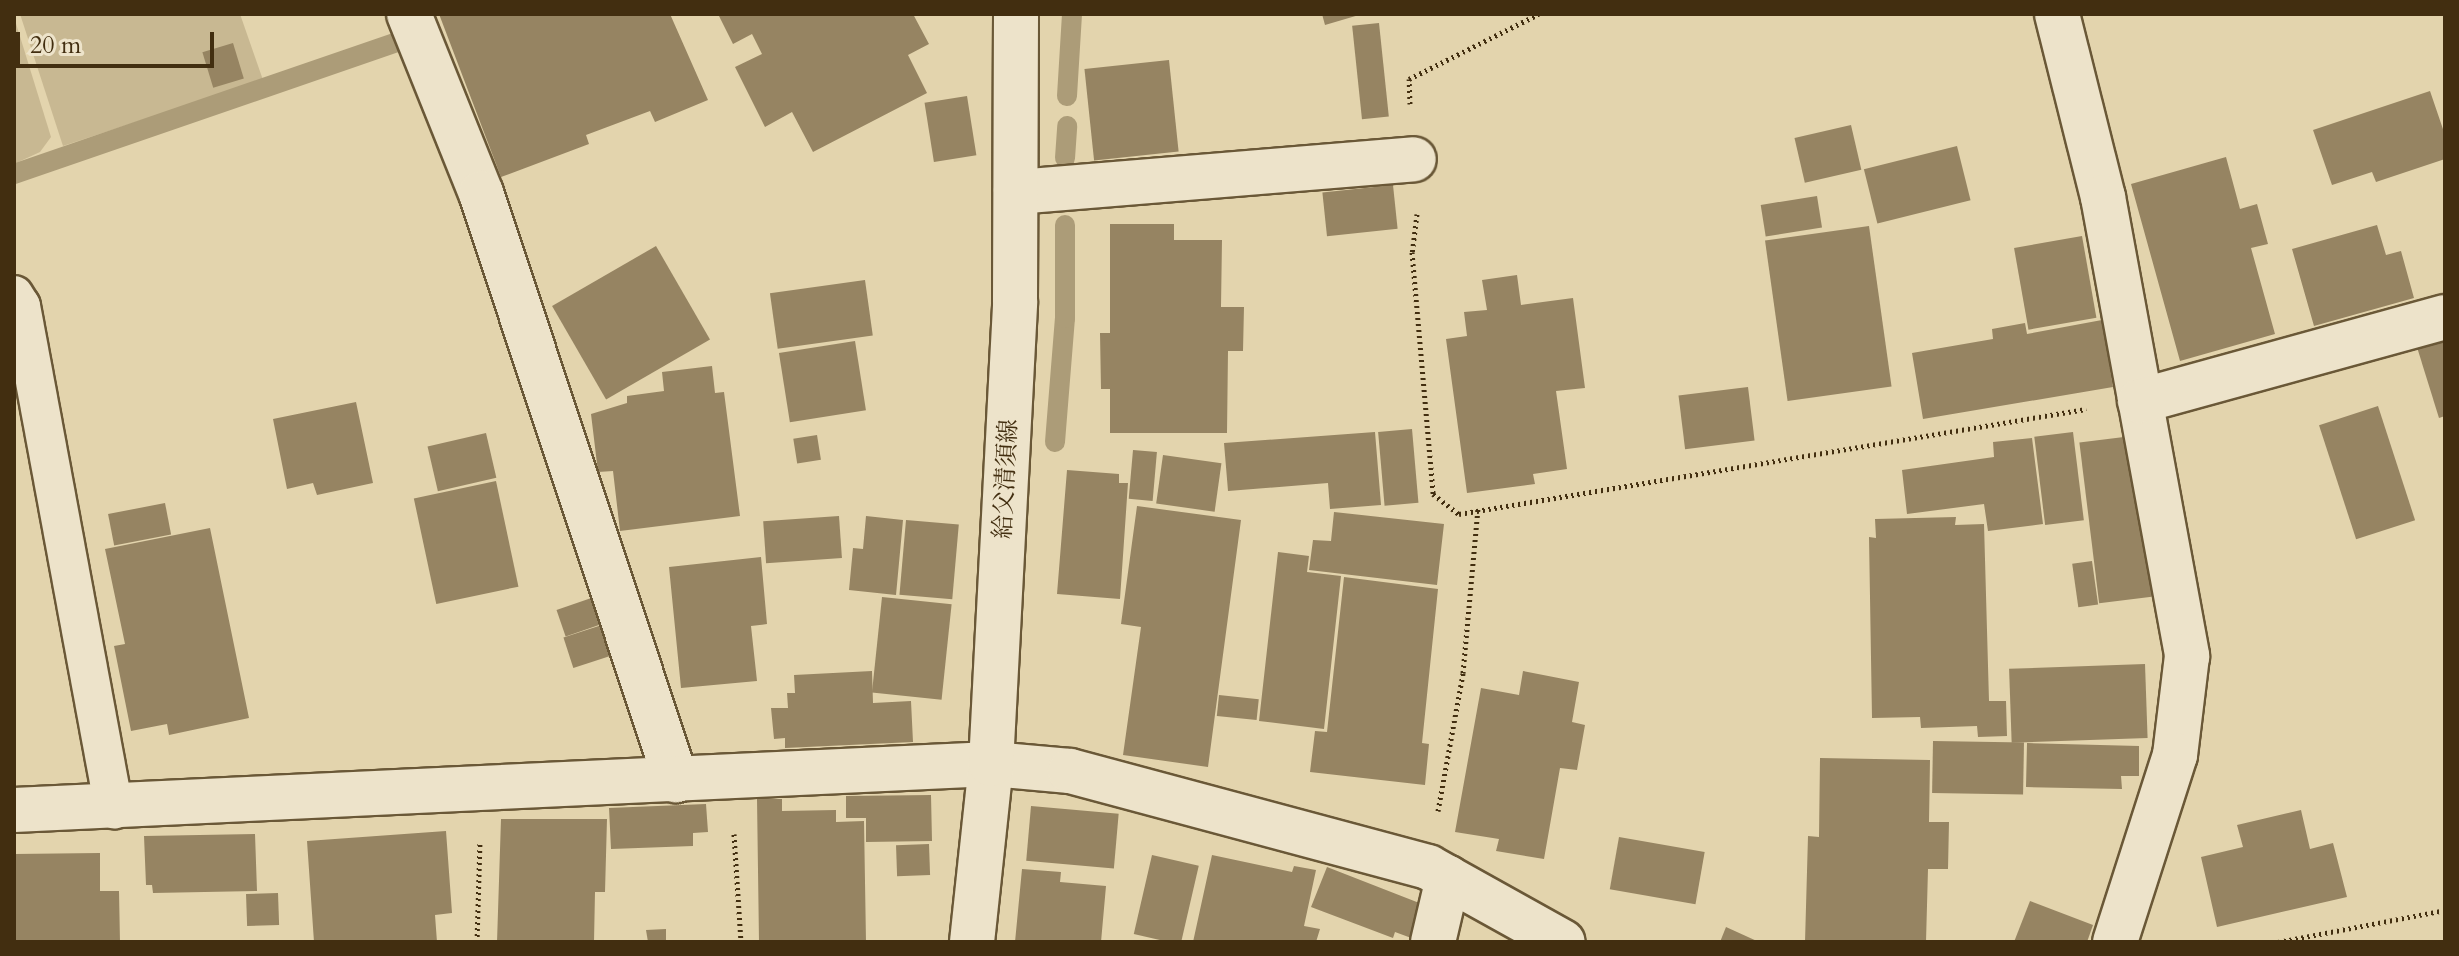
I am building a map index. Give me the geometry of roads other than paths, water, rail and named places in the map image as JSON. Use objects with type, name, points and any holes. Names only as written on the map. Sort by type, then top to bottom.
[{"type":"street","points":[[409,14],[481,193],[676,780]]},
{"type":"street","name":"給父清須線","points":[[972,942],[991,764],[1015,302],[1016,14]]},
{"type":"street","points":[[2057,14],[2103,197],[2187,656],[2175,755],[2115,942]]},
{"type":"street","points":[[1016,192],[1414,159]]},
{"type":"street","points":[[2140,401],[2445,317]]},
{"type":"street","points":[[14,810],[114,809],[991,764],[1070,771],[1438,873],[1563,942]]},
{"type":"street","points":[[1433,942],[1438,873]]},
{"type":"lane","points":[[14,295],[21,306],[114,809]]},
{"type":"waterway","points":[[1067,96],[1072,14]]},
{"type":"waterway","points":[[14,174],[400,41]]},
{"type":"waterway","points":[[1065,158],[1067,126]]},
{"type":"waterway","points":[[1055,442],[1065,318],[1065,225]]}]
